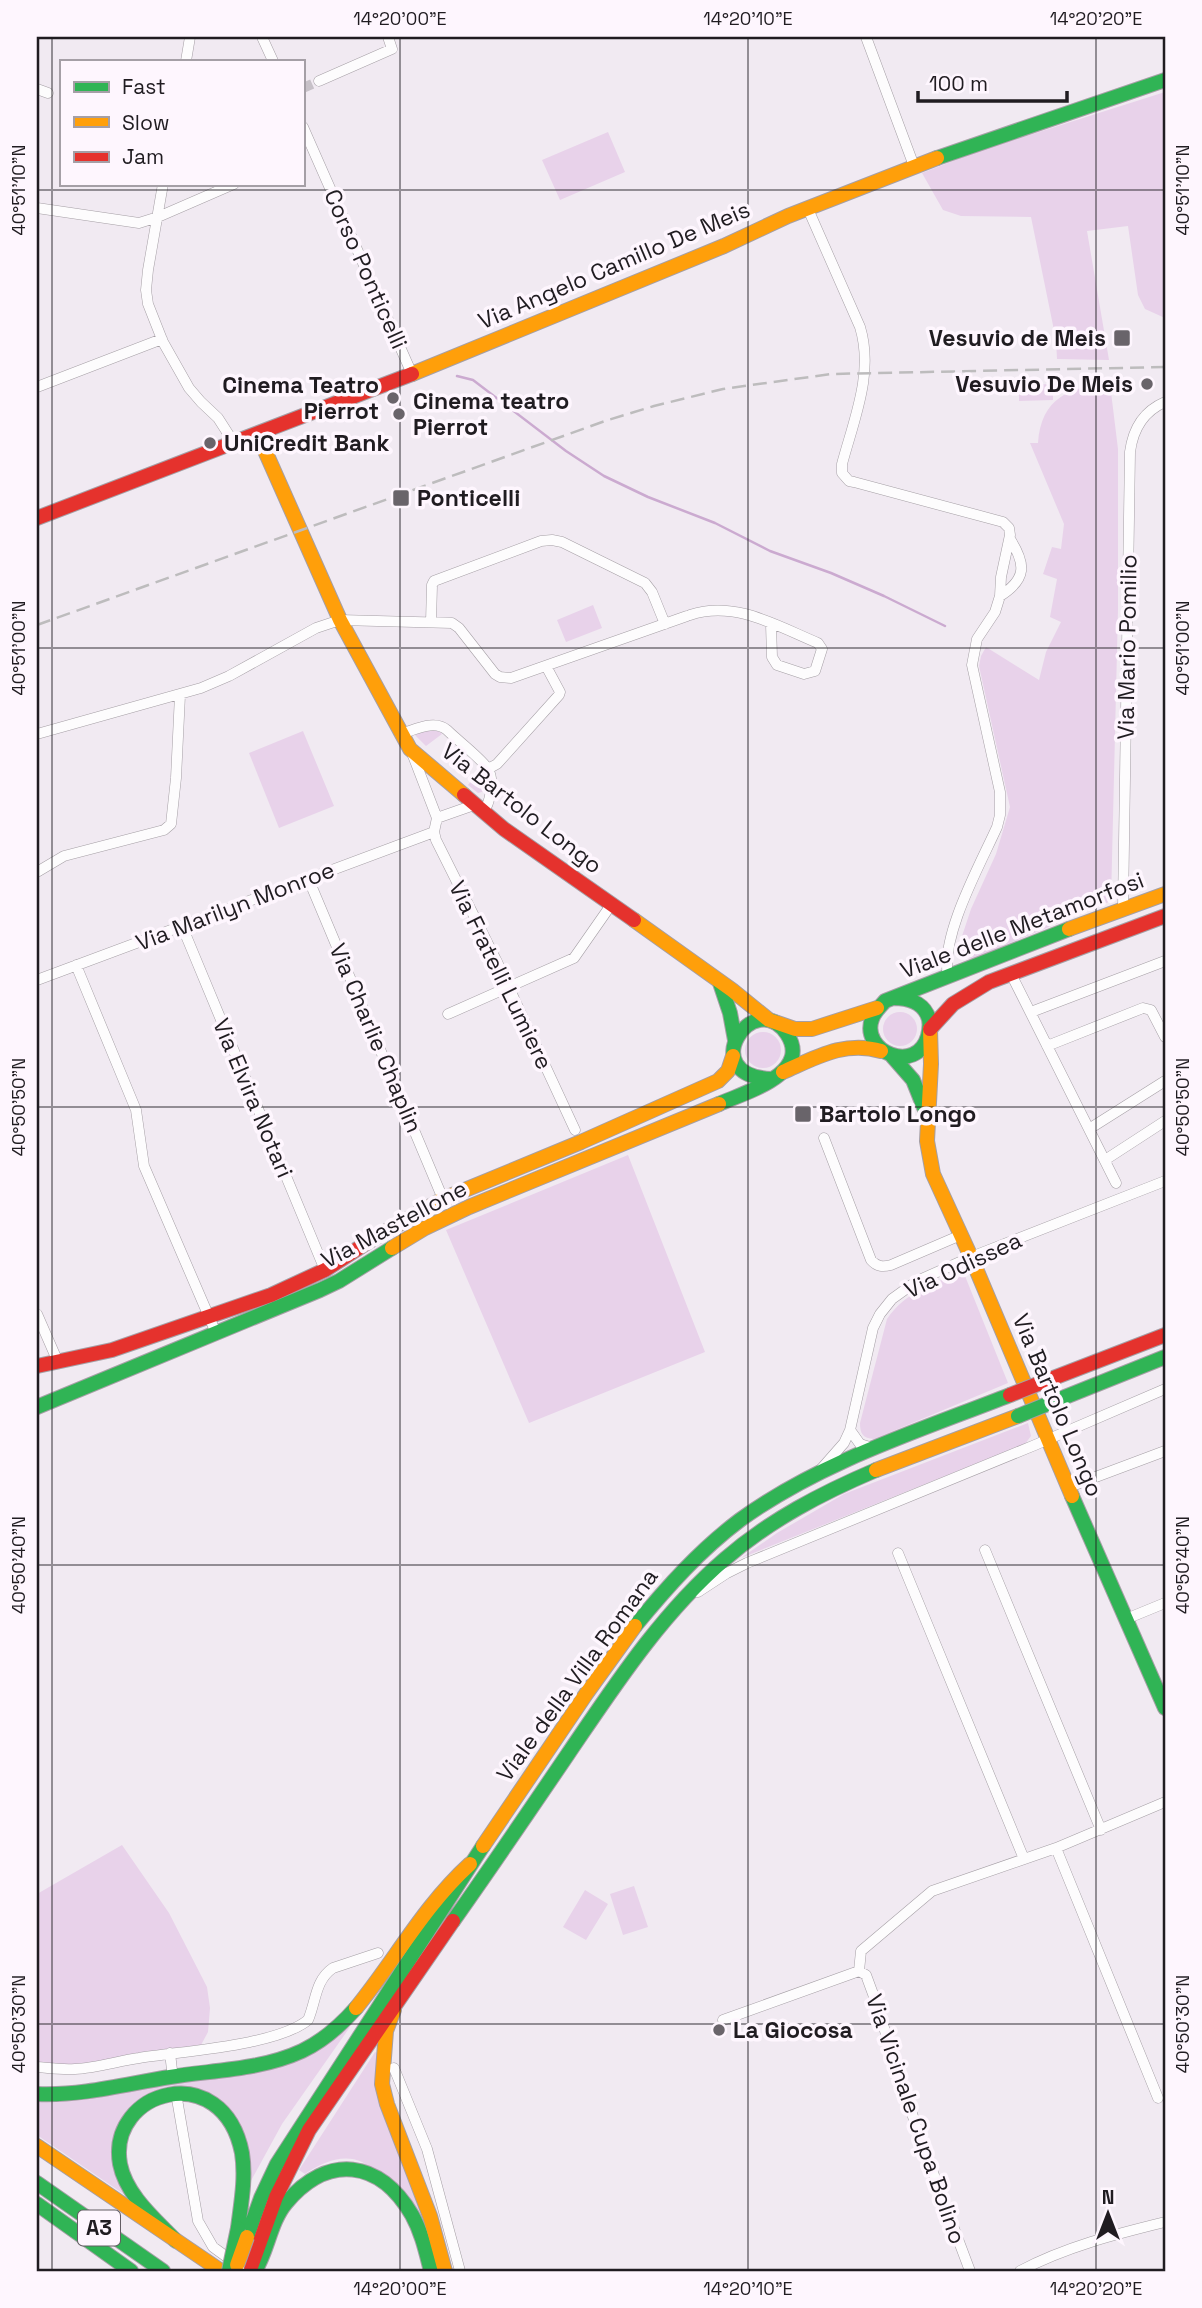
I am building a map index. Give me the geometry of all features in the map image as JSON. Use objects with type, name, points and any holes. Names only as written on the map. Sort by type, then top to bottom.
[{"type":"main road","name":"Via Angelo Camillo De Meis","points":[[37,518],[412,374],[914,166],[1165,79]]},
{"type":"main road","name":"Via Bartolo Longo","points":[[258,435],[340,620],[410,750],[478,809],[776,1023],[795,1029],[813,1029],[877,1008]]},
{"type":"main road","name":"Viale delle Metamorfosi","points":[[894,998],[1165,894]]},
{"type":"main road","points":[[1123,908],[1127,929]]},
{"type":"main road","name":"Viale delle Metamorfosi","points":[[930,1029],[944,1011],[961,997],[989,982],[1165,916]]},
{"type":"main road","points":[[720,983],[730,1013],[734,1040],[733,1056],[737,1066],[752,1078],[762,1080],[778,1076],[835,1050],[855,1045],[870,1047],[887,1054],[906,1057],[920,1050],[930,1029],[928,1017],[917,1002],[894,998],[885,1001],[872,1016],[872,1040],[887,1054]]},
{"type":"main road","points":[[734,1040],[744,1027],[752,1023],[768,1021],[783,1028],[792,1042],[792,1058],[778,1076]]},
{"type":"main road","name":"Via Bartolo Longo","points":[[930,1029],[931,1064],[927,1115],[929,1159],[933,1174],[1165,1708]]},
{"type":"main road","name":"Via Bartolo Longo","points":[[887,1054],[906,1069],[915,1081],[927,1115]]},
{"type":"main road","name":"Via Mastellone","points":[[37,1366],[112,1350],[271,1294],[325,1270],[391,1227],[443,1199],[718,1081],[728,1071],[733,1056]]},
{"type":"main road","name":"Via Mastellone","points":[[37,1407],[338,1282],[425,1228],[486,1200],[632,1142],[778,1076]]},
{"type":"main road","name":"Viale della Villa Romana","points":[[252,2239],[277,2164],[470,1864],[645,1612],[676,1576],[742,1519],[809,1480],[873,1448],[1165,1335]]},
{"type":"main road","name":"Viale della Villa Romana","points":[[234,2271],[309,2130],[606,1700],[674,1607],[703,1578],[731,1553],[806,1502],[877,1471],[1165,1357]]},
{"type":"main road","points":[[37,2094],[72,2092],[254,2064],[287,2056],[318,2042],[344,2021],[367,1995],[438,1895],[470,1864]]},
{"type":"main road","points":[[394,2010],[386,2031],[382,2084],[387,2104],[430,2216],[445,2271]]},
{"type":"main road","points":[[176,2241],[135,2197],[120,2163],[119,2144],[125,2125],[138,2108],[157,2097],[177,2093],[200,2096],[216,2107],[229,2121],[239,2142],[252,2239],[260,2263],[250,2271]]},
{"type":"main road","points":[[37,2146],[221,2271]]},
{"type":"main road","points":[[229,2271],[252,2239],[277,2217],[285,2203],[296,2192],[317,2175],[332,2168],[347,2166],[363,2169],[395,2192],[423,2239],[431,2271]]},
{"type":"main road","name":"A3","points":[[37,2183],[163,2271]]},
{"type":"main road","name":"A3","points":[[37,2204],[131,2271]]},
{"type":"main road","name":"A3","points":[[37,2212],[96,2247]]},
{"type":"street","points":[[186,60],[190,37]]},
{"type":"street","points":[[262,37],[273,60]]},
{"type":"street","points":[[319,81],[392,49],[388,37]]},
{"type":"street","points":[[866,37],[914,166]]},
{"type":"street","points":[[37,89],[48,93]]},
{"type":"street","name":"Corso Ponticelli","points":[[304,132],[308,151],[412,374]]},
{"type":"street","points":[[163,186],[146,290],[148,304],[162,339],[189,388],[218,418],[234,443]]},
{"type":"street","points":[[37,208],[139,223],[229,186]]},
{"type":"street","points":[[808,209],[860,327],[865,345],[864,381],[842,464],[842,474],[847,480],[1003,522],[1009,528],[1010,539],[1001,577],[1000,596],[990,622],[976,639],[972,665],[1000,792],[1000,815],[956,924],[948,952],[948,977]]},
{"type":"street","points":[[37,387],[162,339]]},
{"type":"street","name":"Via Mario Pomilio","points":[[1123,908],[1130,452],[1133,436],[1141,421],[1154,408],[1165,402]]},
{"type":"street","points":[[1000,596],[1017,583],[1022,564],[1019,552],[1010,539]]},
{"type":"street","points":[[431,622],[432,585],[437,580],[541,541],[552,540],[562,542],[648,585],[665,624]]},
{"type":"street","points":[[37,734],[216,683],[316,628],[340,620],[456,625],[495,674],[511,678],[689,615],[711,609],[731,610],[771,624],[820,645],[822,649],[816,671],[804,674],[777,665],[772,657],[771,624]]},
{"type":"street","points":[[488,769],[497,764],[559,695],[547,666]]},
{"type":"street","points":[[37,873],[64,856],[164,830],[171,824],[180,695]]},
{"type":"street","points":[[400,734],[433,724],[441,725],[488,769],[491,780],[490,796],[478,809],[437,818]]},
{"type":"street","points":[[410,750],[437,818],[434,832]]},
{"type":"street","name":"Via Marilyn Monroe","points":[[37,980],[434,832]]},
{"type":"street","name":"Via Fratelli Lumiere","points":[[434,832],[575,1130]]},
{"type":"street","name":"Via Charlie Chaplin","points":[[308,878],[443,1199]]},
{"type":"street","points":[[448,1014],[575,958],[611,905]]},
{"type":"street","name":"Via Elvira Notari","points":[[182,926],[325,1270]]},
{"type":"street","points":[[1031,1012],[1165,961]]},
{"type":"street","points":[[76,965],[136,1110],[144,1166],[216,1333]]},
{"type":"street","points":[[1012,974],[1116,1183]]},
{"type":"street","points":[[1047,1046],[1143,1008],[1151,1010],[1165,1037]]},
{"type":"street","points":[[1089,1129],[1165,1081]]},
{"type":"street","points":[[1105,1160],[1165,1121]]},
{"type":"street","points":[[824,1138],[875,1265],[891,1265],[961,1235]]},
{"type":"street","name":"Via Odissea","points":[[809,1480],[833,1459],[850,1430],[873,1328],[892,1299],[917,1281],[971,1257],[1165,1181]]},
{"type":"street","points":[[37,1314],[58,1362]]},
{"type":"street","name":"Viale della Villa Romana","points":[[674,1607],[747,1563],[1048,1440],[1165,1389]]},
{"type":"street","points":[[850,1430],[860,1444],[873,1448]]},
{"type":"street","points":[[1069,1488],[1165,1451]]},
{"type":"street","points":[[985,1550],[1101,1830]]},
{"type":"street","points":[[898,1553],[1021,1860]]},
{"type":"street","points":[[897,1565],[1021,1860]]},
{"type":"street","points":[[1126,1619],[1165,1603]]},
{"type":"street","name":"Via Vicinale Cupa Bolino","points":[[859,1971],[861,1951],[932,1891],[1056,1848],[1165,1802]]},
{"type":"street","points":[[1056,1848],[1158,2098]]},
{"type":"street","points":[[37,2067],[84,2069],[273,2036],[308,2021],[320,1979],[332,1968],[378,1953]]},
{"type":"street","name":"Via Vicinale Cupa Bolino","points":[[723,2020],[859,1971],[866,1975],[921,2140],[970,2271]]},
{"type":"street","points":[[170,2053],[172,2070]]},
{"type":"street","points":[[394,2068],[426,2149],[460,2271]]},
{"type":"street","points":[[177,2099],[198,2221],[213,2247],[250,2271]]},
{"type":"street","points":[[1020,2271],[1044,2258],[1165,2222]]},
{"type":"shaded area","points":[[1165,92],[1165,318],[1145,309],[1138,295],[1128,226],[1087,231],[1109,360],[1057,359],[1056,340],[1031,217],[961,216],[943,210],[922,173],[979,151]]},
{"type":"shaded area","points":[[608,132],[625,172],[560,200],[542,160]]},
{"type":"shaded area","points":[[1053,384],[1053,400],[1019,401],[1019,385]]},
{"type":"shaded area","points":[[1110,384],[1118,449],[1118,609],[1111,901],[972,959],[962,957],[959,945],[971,909],[996,854],[1010,807],[979,666],[981,656],[986,647],[1039,680],[1046,652],[1061,622],[1050,617],[1057,579],[1043,574],[1052,547],[1061,549],[1064,524],[1030,443],[1038,443],[1045,415],[1060,397],[1082,388]]},
{"type":"shaded area","points":[[593,605],[602,628],[566,642],[557,620]]},
{"type":"shaded area","points":[[430,729],[442,734],[426,746],[415,735]]},
{"type":"shaded area","points":[[303,731],[334,806],[279,828],[249,753]]},
{"type":"shaded area","points":[[479,771],[485,791],[478,793],[468,785]]},
{"type":"shaded area","points":[[900,1012],[912,1017],[917,1029],[912,1041],[900,1046],[888,1041],[883,1029],[888,1017]]},
{"type":"shaded area","points":[[763,1032],[776,1037],[781,1050],[776,1063],[763,1068],[750,1063],[745,1050],[750,1037]]},
{"type":"shaded area","points":[[628,1155],[705,1352],[529,1423],[446,1230]]},
{"type":"shaded area","points":[[963,1271],[1008,1383],[874,1439],[865,1436],[860,1423],[887,1319],[912,1295]]},
{"type":"shaded area","points":[[1028,1423],[1031,1436],[1025,1444],[741,1558],[777,1533],[844,1494]]},
{"type":"shaded area","points":[[122,1845],[169,1913],[207,1987],[210,2008],[208,2032],[201,2045],[135,2054],[79,2067],[37,2062],[37,1894]]},
{"type":"shaded area","points":[[634,1886],[648,1927],[623,1935],[610,1894]]},
{"type":"shaded area","points":[[585,1890],[608,1904],[586,1940],[563,1927]]},
{"type":"shaded area","points":[[350,2027],[282,2124],[247,2188],[242,2142],[197,2090],[125,2115],[128,2197],[37,2135],[37,2098],[259,2067]]},
{"type":"shaded area","points":[[375,2052],[378,2053],[421,2210],[424,2232],[362,2162],[340,2159],[318,2166],[305,2174],[299,2170]]},
{"type":"waterway","points":[[457,376],[473,380],[566,451],[604,476],[648,497],[715,523],[770,551],[884,596],[945,626]]},
{"type":"tunnel","points":[[304,88],[319,81]]},
{"type":"railway","points":[[37,625],[605,421],[723,389],[831,374],[1165,367]]},
{"type":"traffic: fast","points":[[937,158],[1165,80]]},
{"type":"traffic: fast","points":[[894,998],[917,1004],[928,1017],[928,1036],[922,1048],[913,1055],[902,1057],[891,1054],[881,1049],[874,1041],[870,1031],[872,1019],[885,1001],[1069,929]]},
{"type":"traffic: fast","points":[[720,983],[735,1040]]},
{"type":"traffic: fast","points":[[719,1104],[772,1080],[791,1060],[793,1048],[787,1034],[774,1022],[760,1020],[747,1026],[738,1037],[733,1051],[736,1064],[749,1074],[772,1079]]},
{"type":"traffic: fast","points":[[892,1056],[913,1080],[925,1110]]},
{"type":"traffic: fast","points":[[37,1407],[320,1290],[392,1248]]},
{"type":"traffic: fast","points":[[1050,1403],[1165,1357]]},
{"type":"traffic: fast","points":[[635,1626],[698,1556],[740,1520],[771,1499],[870,1449],[1010,1395]]},
{"type":"traffic: fast","points":[[1018,1416],[1050,1403]]},
{"type":"traffic: fast","points":[[453,1921],[621,1676],[680,1603],[725,1559],[760,1532],[816,1498],[876,1470]]},
{"type":"traffic: fast","points":[[1072,1496],[1165,1708]]},
{"type":"traffic: fast","points":[[247,2237],[277,2164],[483,1846]]},
{"type":"traffic: fast","points":[[37,2094],[87,2091],[270,2062],[302,2051],[317,2042],[356,2008]]},
{"type":"traffic: fast","points":[[176,2241],[135,2196],[120,2164],[121,2138],[131,2118],[148,2103],[169,2095],[192,2095],[213,2104],[231,2123],[243,2162],[243,2191],[238,2228]]},
{"type":"traffic: fast","points":[[255,2271],[276,2219],[286,2203],[302,2187],[319,2176],[336,2170],[369,2174],[385,2183],[399,2197],[412,2215],[431,2271]]},
{"type":"traffic: fast","points":[[37,2183],[163,2271]]},
{"type":"traffic: fast","points":[[37,2204],[131,2271]]},
{"type":"traffic: fast","points":[[229,2271],[238,2228]]},
{"type":"traffic: slow","points":[[412,374],[724,246],[788,216],[937,158]]},
{"type":"traffic: slow","points":[[258,435],[340,620],[410,749],[464,795]]},
{"type":"traffic: slow","points":[[1069,929],[1165,894]]},
{"type":"traffic: slow","points":[[634,920],[769,1020],[795,1029],[812,1029],[877,1008]]},
{"type":"traffic: slow","points":[[930,1029],[927,1141],[933,1174],[1072,1496]]},
{"type":"traffic: slow","points":[[783,1072],[843,1049],[868,1048],[881,1051]]},
{"type":"traffic: slow","points":[[371,1240],[443,1199],[718,1081],[728,1071],[733,1056]]},
{"type":"traffic: slow","points":[[392,1248],[425,1228],[469,1207],[719,1104]]},
{"type":"traffic: slow","points":[[876,1470],[1018,1416]]},
{"type":"traffic: slow","points":[[483,1846],[635,1626]]},
{"type":"traffic: slow","points":[[356,2008],[438,1898],[470,1864]]},
{"type":"traffic: slow","points":[[394,2010],[386,2031],[382,2084],[387,2104],[430,2216],[445,2271]]},
{"type":"traffic: slow","points":[[37,2146],[221,2271]]},
{"type":"traffic: slow","points":[[237,2265],[247,2237]]},
{"type":"traffic: jam","points":[[37,518],[412,374]]},
{"type":"traffic: jam","points":[[464,795],[504,829],[634,920]]},
{"type":"traffic: jam","points":[[930,1029],[953,1004],[989,982],[1165,916]]},
{"type":"traffic: jam","points":[[37,1366],[112,1350],[271,1295],[325,1270],[371,1240]]},
{"type":"traffic: jam","points":[[1043,1382],[1165,1335]]},
{"type":"traffic: jam","points":[[1010,1395],[1043,1382]]},
{"type":"traffic: jam","points":[[251,2267],[276,2197],[309,2130],[453,1921]]},
{"type":"place","name":"Vesuvio de Meis","points":[[1122,338]]},
{"type":"place","name":"Vesuvio De Meis","points":[[1147,384]]},
{"type":"place","name":"Cinema Teatro Pierrot","points":[[393,398]]},
{"type":"place","name":"Cinema teatro Pierrot","points":[[399,414]]},
{"type":"place","name":"UniCredit Bank","points":[[210,443]]},
{"type":"place","name":"Ponticelli","points":[[401,498]]},
{"type":"place","name":"Bartolo Longo","points":[[803,1114]]},
{"type":"place","name":"La Giocosa","points":[[719,2030]]}]
